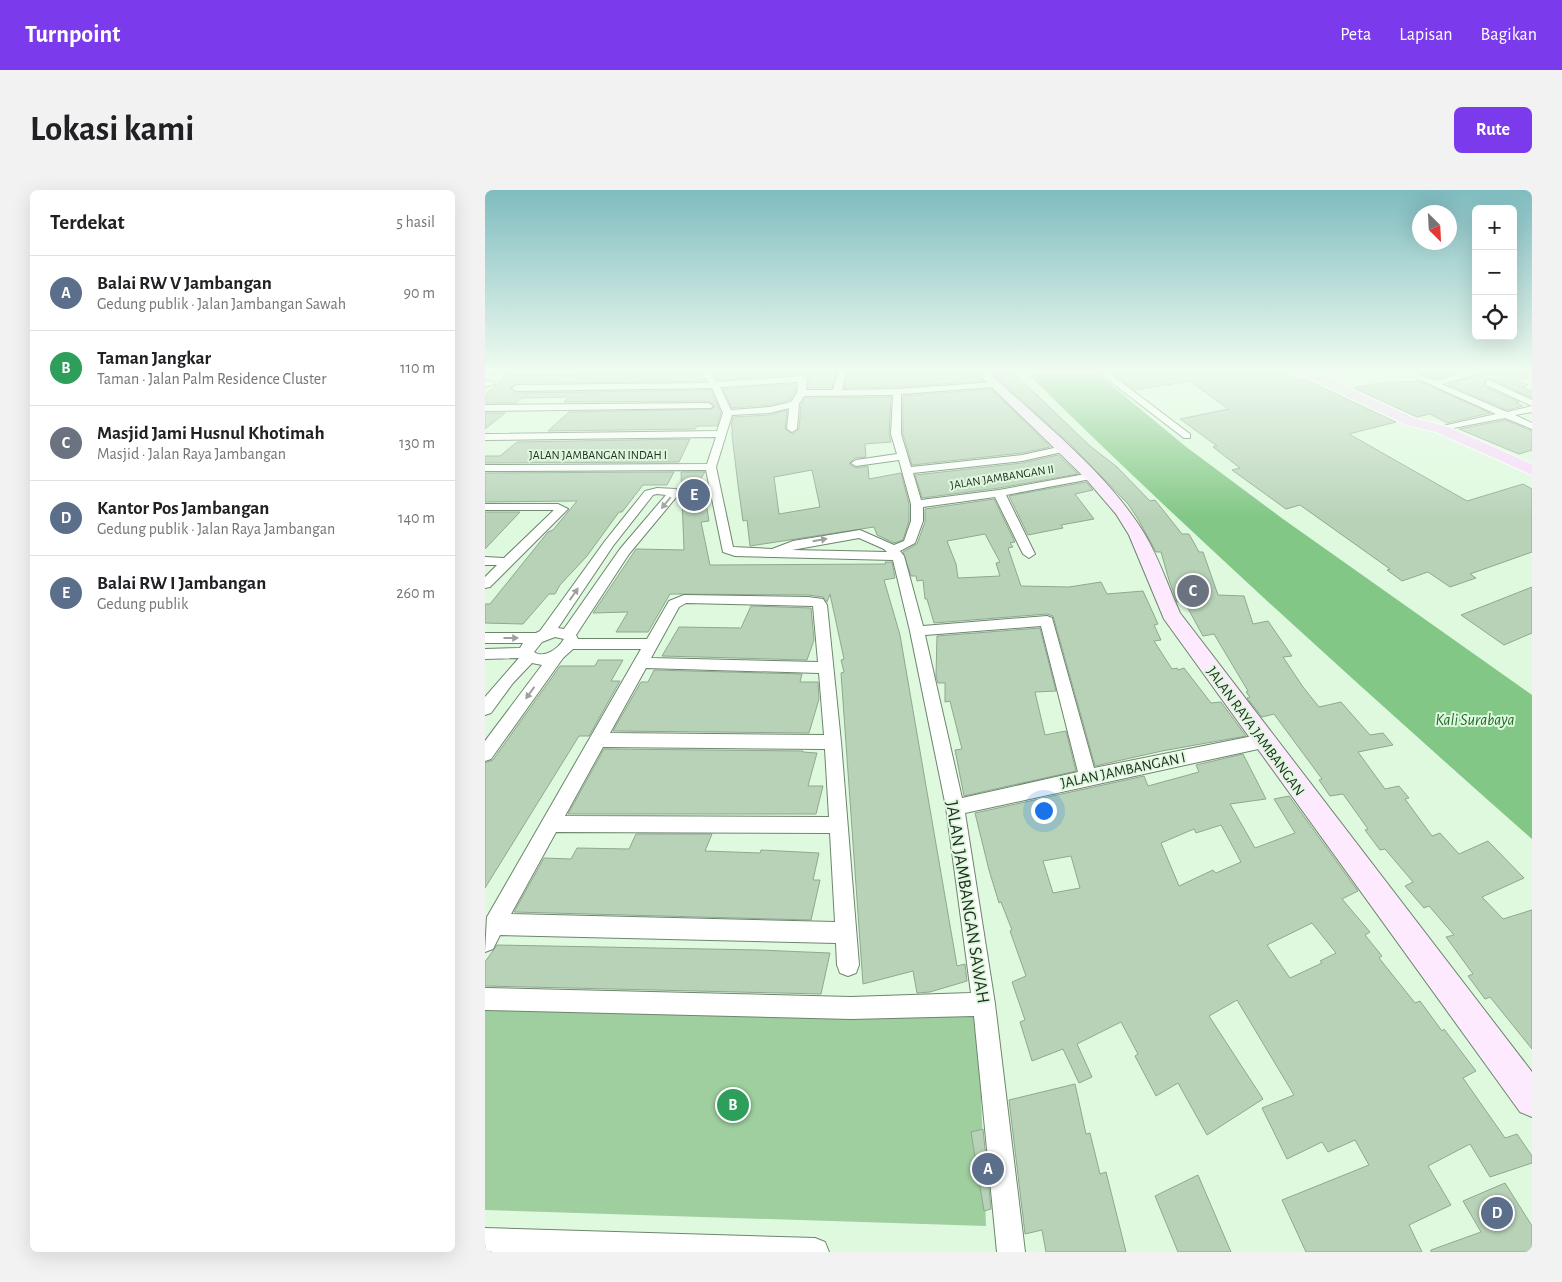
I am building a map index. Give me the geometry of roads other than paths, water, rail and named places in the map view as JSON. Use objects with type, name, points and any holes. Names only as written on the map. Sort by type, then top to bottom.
[{"type":"main road","name":"JALAN RAYA JAMBANGAN","points":[[1030,419],[1091,476],[1122,512],[1137,535],[1171,615],[1532,1100]]},
{"type":"main road","points":[[1403,419],[1427,433],[1532,479]]},
{"type":"main road","points":[[1411,422],[1441,429],[1532,470]]},
{"type":"street","points":[[726,419],[711,467],[727,549],[735,552],[774,553],[895,553],[909,543],[917,521],[917,504],[896,434],[896,419]]},
{"type":"street","points":[[792,429],[793,419]]},
{"type":"street","points":[[1163,419],[1187,436]]},
{"type":"street","points":[[1441,429],[1486,419]]},
{"type":"street","points":[[1515,419],[1532,426]]},
{"type":"street","points":[[485,437],[721,434]]},
{"type":"street","points":[[907,471],[1022,458],[1063,450]]},
{"type":"street","points":[[856,463],[903,456]]},
{"type":"street","name":"JALAN JAMBANGAN INDAH I","points":[[485,468],[711,467]]},
{"type":"street","name":"JALAN JAMBANGAN II","points":[[917,504],[999,493],[1091,476]]},
{"type":"street","points":[[485,710],[527,655],[531,643],[542,636],[649,493],[672,491],[672,495],[665,505],[624,552],[565,644],[485,754]]},
{"type":"street","points":[[999,493],[1029,554]]},
{"type":"street","points":[[485,506],[558,507],[562,509],[485,584]]},
{"type":"street","points":[[774,553],[793,544],[860,534],[895,553]]},
{"type":"street","name":"JALAN JAMBANGAN SAWAH","points":[[895,553],[917,631],[955,808],[984,1004],[1011,1252]]},
{"type":"street","points":[[485,561],[507,562]]},
{"type":"street","points":[[846,933],[489,932],[650,644],[674,604],[681,600],[808,601],[818,602],[820,605],[833,742],[839,825],[846,933],[848,965]]},
{"type":"street","points":[[917,631],[1047,621],[1088,777]]},
{"type":"street","points":[[485,638],[542,636],[563,632],[565,644]]},
{"type":"street","points":[[485,654],[527,655],[541,660],[565,644],[650,644]]},
{"type":"street","points":[[640,663],[826,668]]},
{"type":"street","points":[[598,740],[833,742]]},
{"type":"street","name":"JALAN JAMBANGAN I","points":[[955,808],[1088,777],[1263,741]]},
{"type":"street","points":[[550,824],[839,825]]},
{"type":"street","points":[[485,999],[851,1008],[984,1004]]},
{"type":"street","points":[[485,1242],[815,1252]]},
{"type":"water","name":"Kali Surabaya","points":[[1074,419],[1152,419],[1185,446],[1283,519],[1532,695],[1532,839],[1274,607]]},
{"type":"place","name":"Balai RW I Jambangan","points":[[694,495]]},
{"type":"place","name":"Masjid Jami Husnul Khotimah","points":[[1193,591]]},
{"type":"place","name":"Taman Jangkar","points":[[733,1105]]},
{"type":"place","name":"Balai RW V Jambangan","points":[[988,1169]]},
{"type":"place","name":"Kantor Pos Jambangan","points":[[1497,1213]]}]
